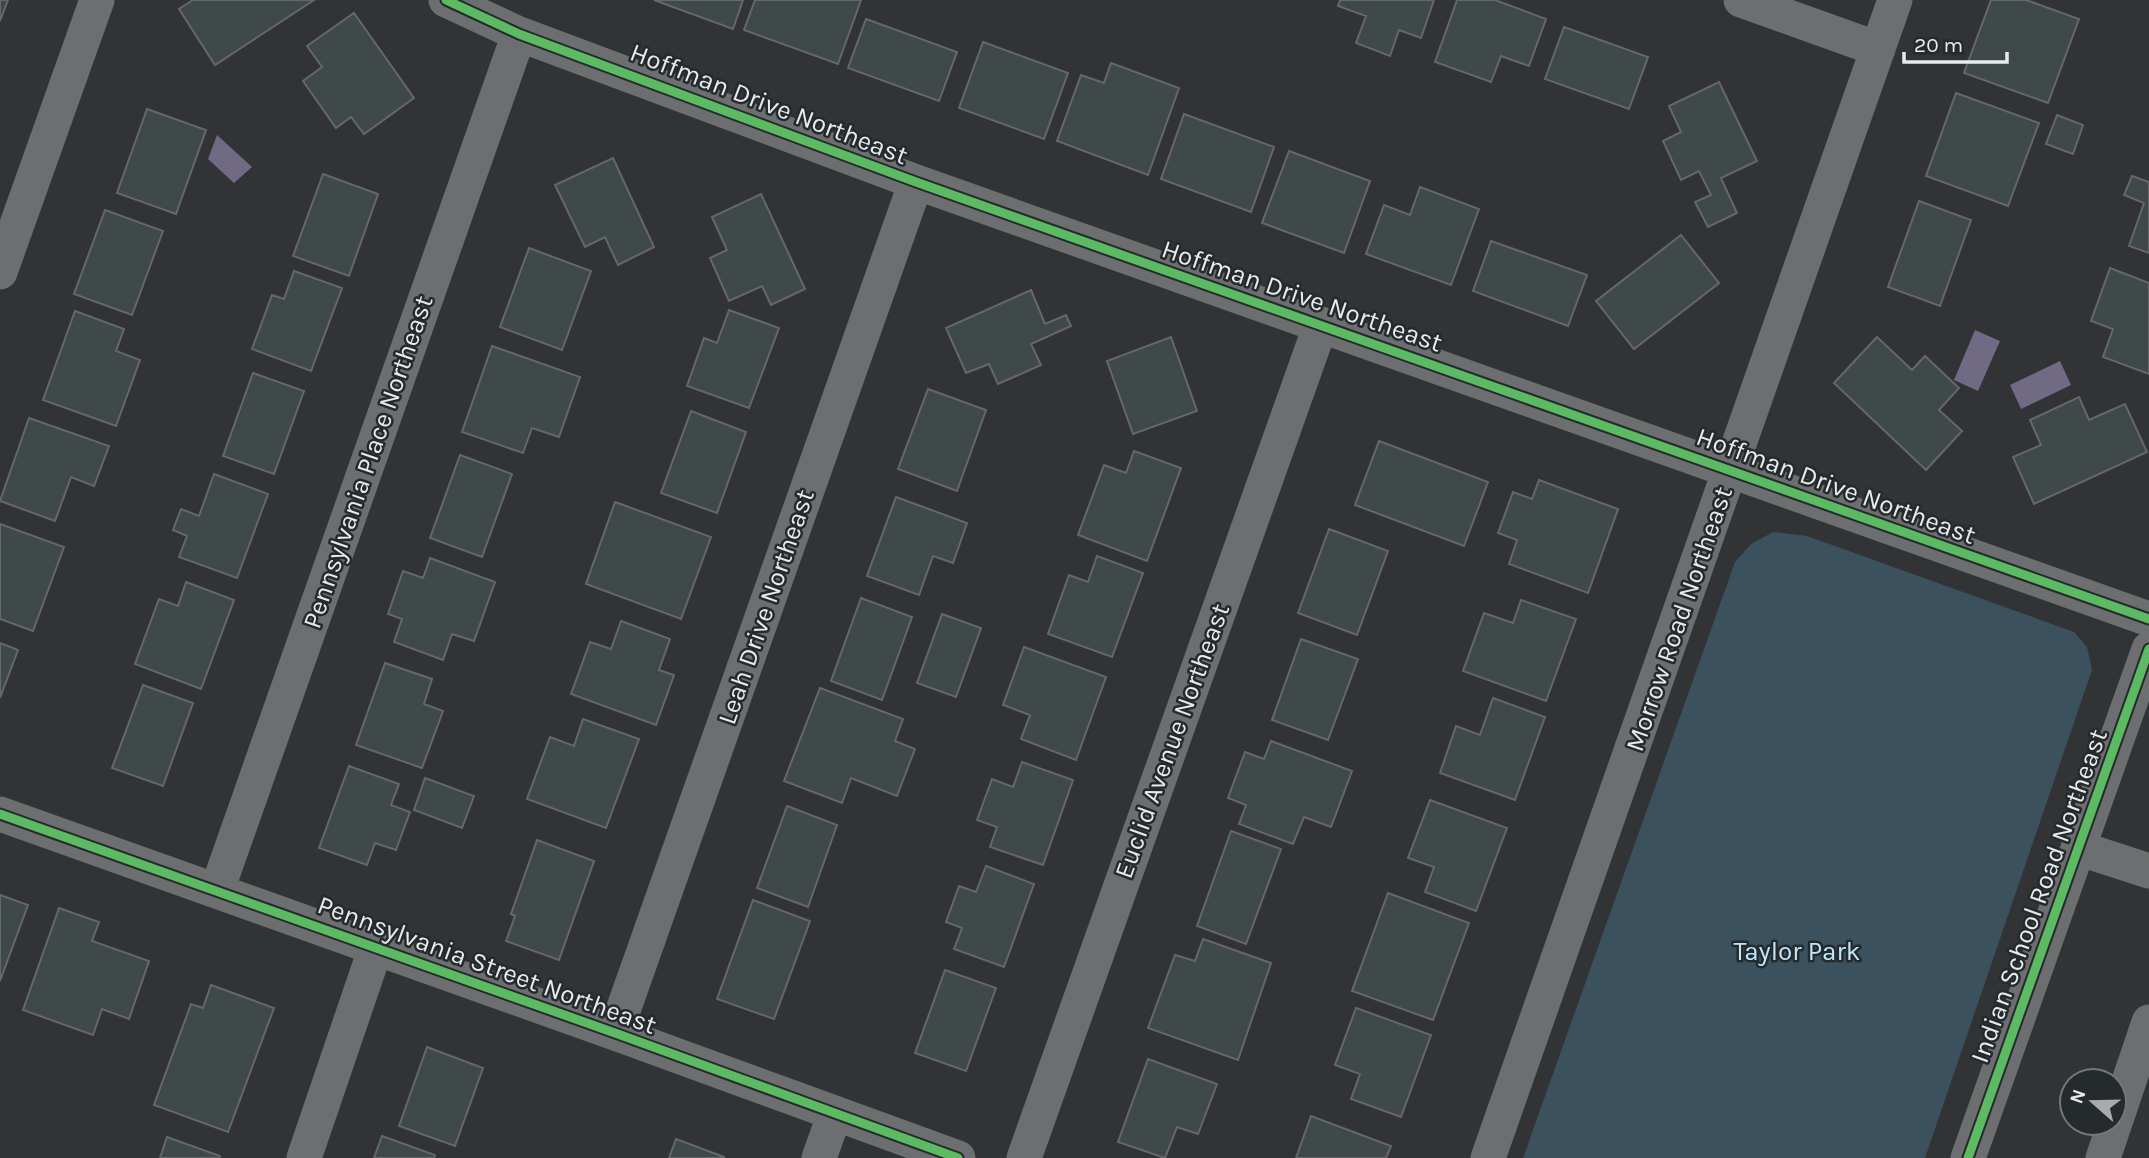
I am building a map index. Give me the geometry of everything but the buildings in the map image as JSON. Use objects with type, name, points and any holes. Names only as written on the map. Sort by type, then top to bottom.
[{"type":"street","points":[[0,272],[97,0]]},
{"type":"street","name":"Hoffman Drive Northeast","points":[[446,0],[519,34],[916,182],[2149,619]]},
{"type":"street","points":[[1741,0],[1878,49]]},
{"type":"street","name":"Morrow Road Northeast","points":[[1488,1158],[1732,471],[1895,0]]},
{"type":"street","name":"Pennsylvania Place Northeast","points":[[217,890],[519,34]]},
{"type":"street","name":"Leah Drive Northeast","points":[[615,1033],[916,182]]},
{"type":"street","name":"Euclid Avenue Northeast","points":[[1024,1158],[1321,324]]},
{"type":"street","name":"Indian School Road Northeast","points":[[1968,1158],[2149,649]]},
{"type":"street","name":"Pennsylvania Street Northeast","points":[[0,814],[958,1158]]},
{"type":"street","points":[[2078,848],[2149,871]]},
{"type":"street","points":[[303,1158],[376,947]]},
{"type":"street","points":[[2103,1158],[2149,1022]]},
{"type":"street","points":[[819,1158],[835,1113]]},
{"type":"green space","name":"Taylor Park","points":[[1773,532],[1807,536],[2074,632],[2087,647],[2092,670],[1925,1158],[1523,1158],[1735,562],[1751,544]]},
{"type":"shaded area","points":[[217,135],[252,167],[234,183],[208,159]]},
{"type":"shaded area","points":[[1975,330],[2000,341],[1978,391],[1954,380]]},
{"type":"shaded area","points":[[2060,361],[2071,385],[2021,409],[2010,385]]},
{"type":"cycle path","points":[[446,0],[519,34],[916,182],[2149,619]]},
{"type":"cycle path","points":[[1968,1158],[2149,649]]},
{"type":"cycle path","points":[[0,814],[958,1158]]}]
